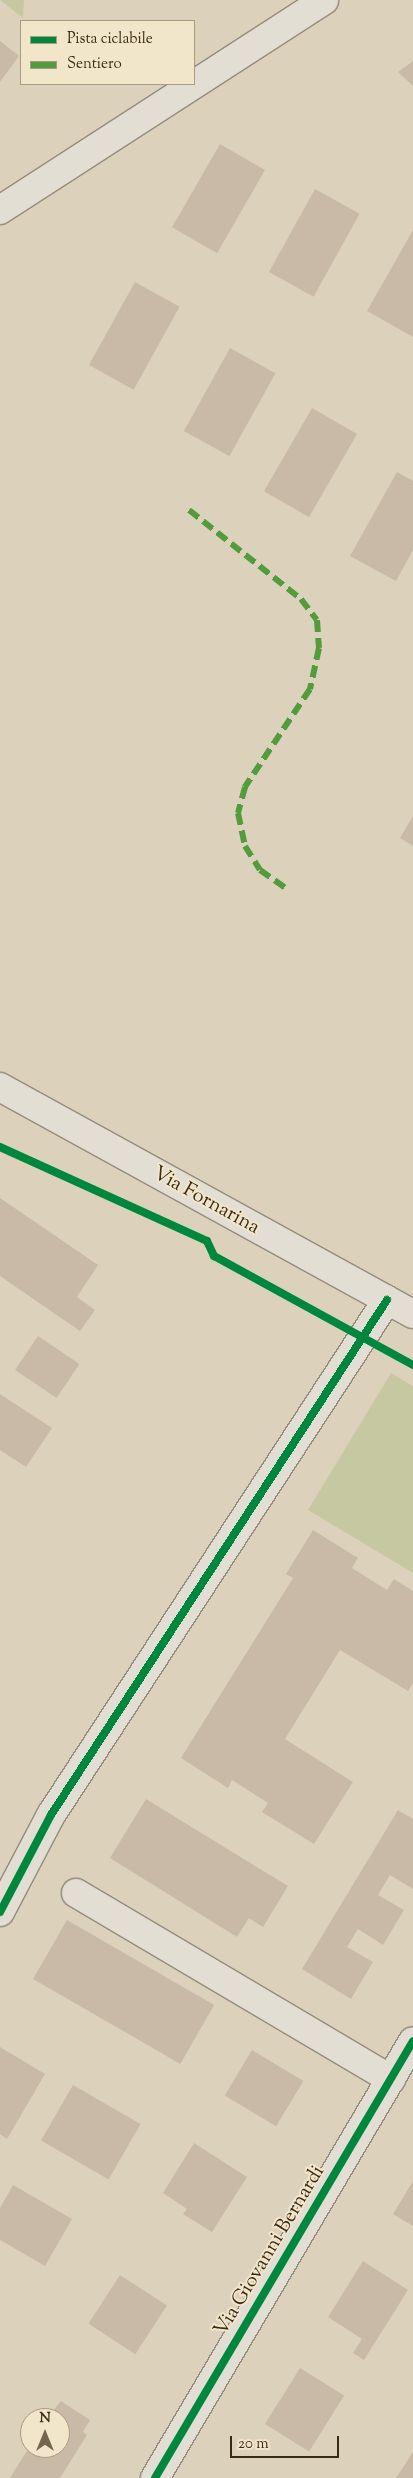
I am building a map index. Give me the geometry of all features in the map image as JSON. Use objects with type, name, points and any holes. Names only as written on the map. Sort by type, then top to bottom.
[{"type":"street","points":[[195,84],[324,0]]},
{"type":"street","points":[[0,210],[193,85]]},
{"type":"street","name":"Via Fornarina","points":[[0,1088],[413,1314]]},
{"type":"street","points":[[0,1912],[51,1816],[387,1300]]},
{"type":"street","points":[[76,1893],[391,2079]]},
{"type":"street","name":"Via Giovanni Bernardi","points":[[155,2478],[413,2041]]},
{"type":"green space","points":[[0,0],[24,0],[23,18]]},
{"type":"green space","points":[[391,1373],[413,1386],[413,1573],[308,1510]]},
{"type":"building","points":[[0,41],[19,56],[0,82]]},
{"type":"building","points":[[413,61],[413,86],[398,72]]},
{"type":"building","points":[[220,144],[265,170],[217,253],[172,227]]},
{"type":"building","points":[[315,189],[360,214],[314,297],[269,272]]},
{"type":"building","points":[[413,230],[413,337],[367,311]]},
{"type":"building","points":[[135,282],[180,307],[134,390],[89,365]]},
{"type":"building","points":[[230,348],[275,373],[229,456],[184,431]]},
{"type":"building","points":[[312,408],[357,434],[309,517],[264,491]]},
{"type":"building","points":[[397,472],[413,481],[413,550],[396,581],[350,556]]},
{"type":"building","points":[[413,816],[413,846],[400,838]]},
{"type":"building","points":[[0,1198],[98,1265],[77,1297],[95,1310],[80,1331],[0,1276]]},
{"type":"building","points":[[38,1336],[79,1364],[57,1398],[15,1370]]},
{"type":"building","points":[[0,1394],[52,1428],[26,1467],[0,1450]]},
{"type":"building","points":[[313,1530],[358,1558],[352,1568],[387,1590],[394,1579],[413,1591],[413,1683],[408,1691],[340,1650],[285,1739],[353,1782],[314,1844],[262,1812],[268,1803],[232,1780],[228,1788],[181,1758],[293,1578],[286,1574]]},
{"type":"building","points":[[146,1799],[288,1886],[263,1927],[249,1918],[237,1937],[110,1858]]},
{"type":"building","points":[[398,1810],[413,1819],[413,1889],[390,1875],[378,1895],[404,1910],[383,1945],[358,1929],[347,1947],[373,1962],[351,1999],[302,1969]]},
{"type":"building","points":[[67,1920],[214,2005],[180,2064],[33,1979]]},
{"type":"building","points":[[0,2047],[45,2074],[7,2139],[0,2134]]},
{"type":"building","points":[[252,2050],[303,2081],[276,2126],[225,2095]]},
{"type":"building","points":[[73,2085],[141,2124],[109,2179],[41,2140]]},
{"type":"building","points":[[194,2143],[247,2177],[212,2232],[183,2214],[187,2209],[163,2193]]},
{"type":"building","points":[[413,2181],[413,2226],[393,2214]]},
{"type":"building","points":[[13,2185],[72,2219],[45,2266],[0,2240],[0,2208]]},
{"type":"building","points":[[363,2261],[408,2290],[364,2360],[353,2353],[362,2339],[328,2317]]},
{"type":"building","points":[[120,2275],[167,2305],[135,2354],[88,2324]]},
{"type":"building","points":[[300,2368],[344,2396],[309,2452],[265,2424]]},
{"type":"building","points":[[61,2401],[90,2420],[83,2432],[87,2435],[60,2478],[10,2478],[22,2458],[70,2458],[70,2408],[55,2408]]},
{"type":"building","points":[[413,2452],[413,2478],[396,2478]]},
{"type":"marked path","points":[[189,510],[301,599],[317,620],[319,648],[310,689],[245,787],[238,813],[245,846],[260,870],[287,889]]},
{"type":"cycle path","points":[[0,1147],[207,1241],[214,1256],[413,1365]]},
{"type":"cycle path","points":[[0,1912],[51,1815],[387,1300]]},
{"type":"cycle path","points":[[155,2478],[413,2041]]}]
